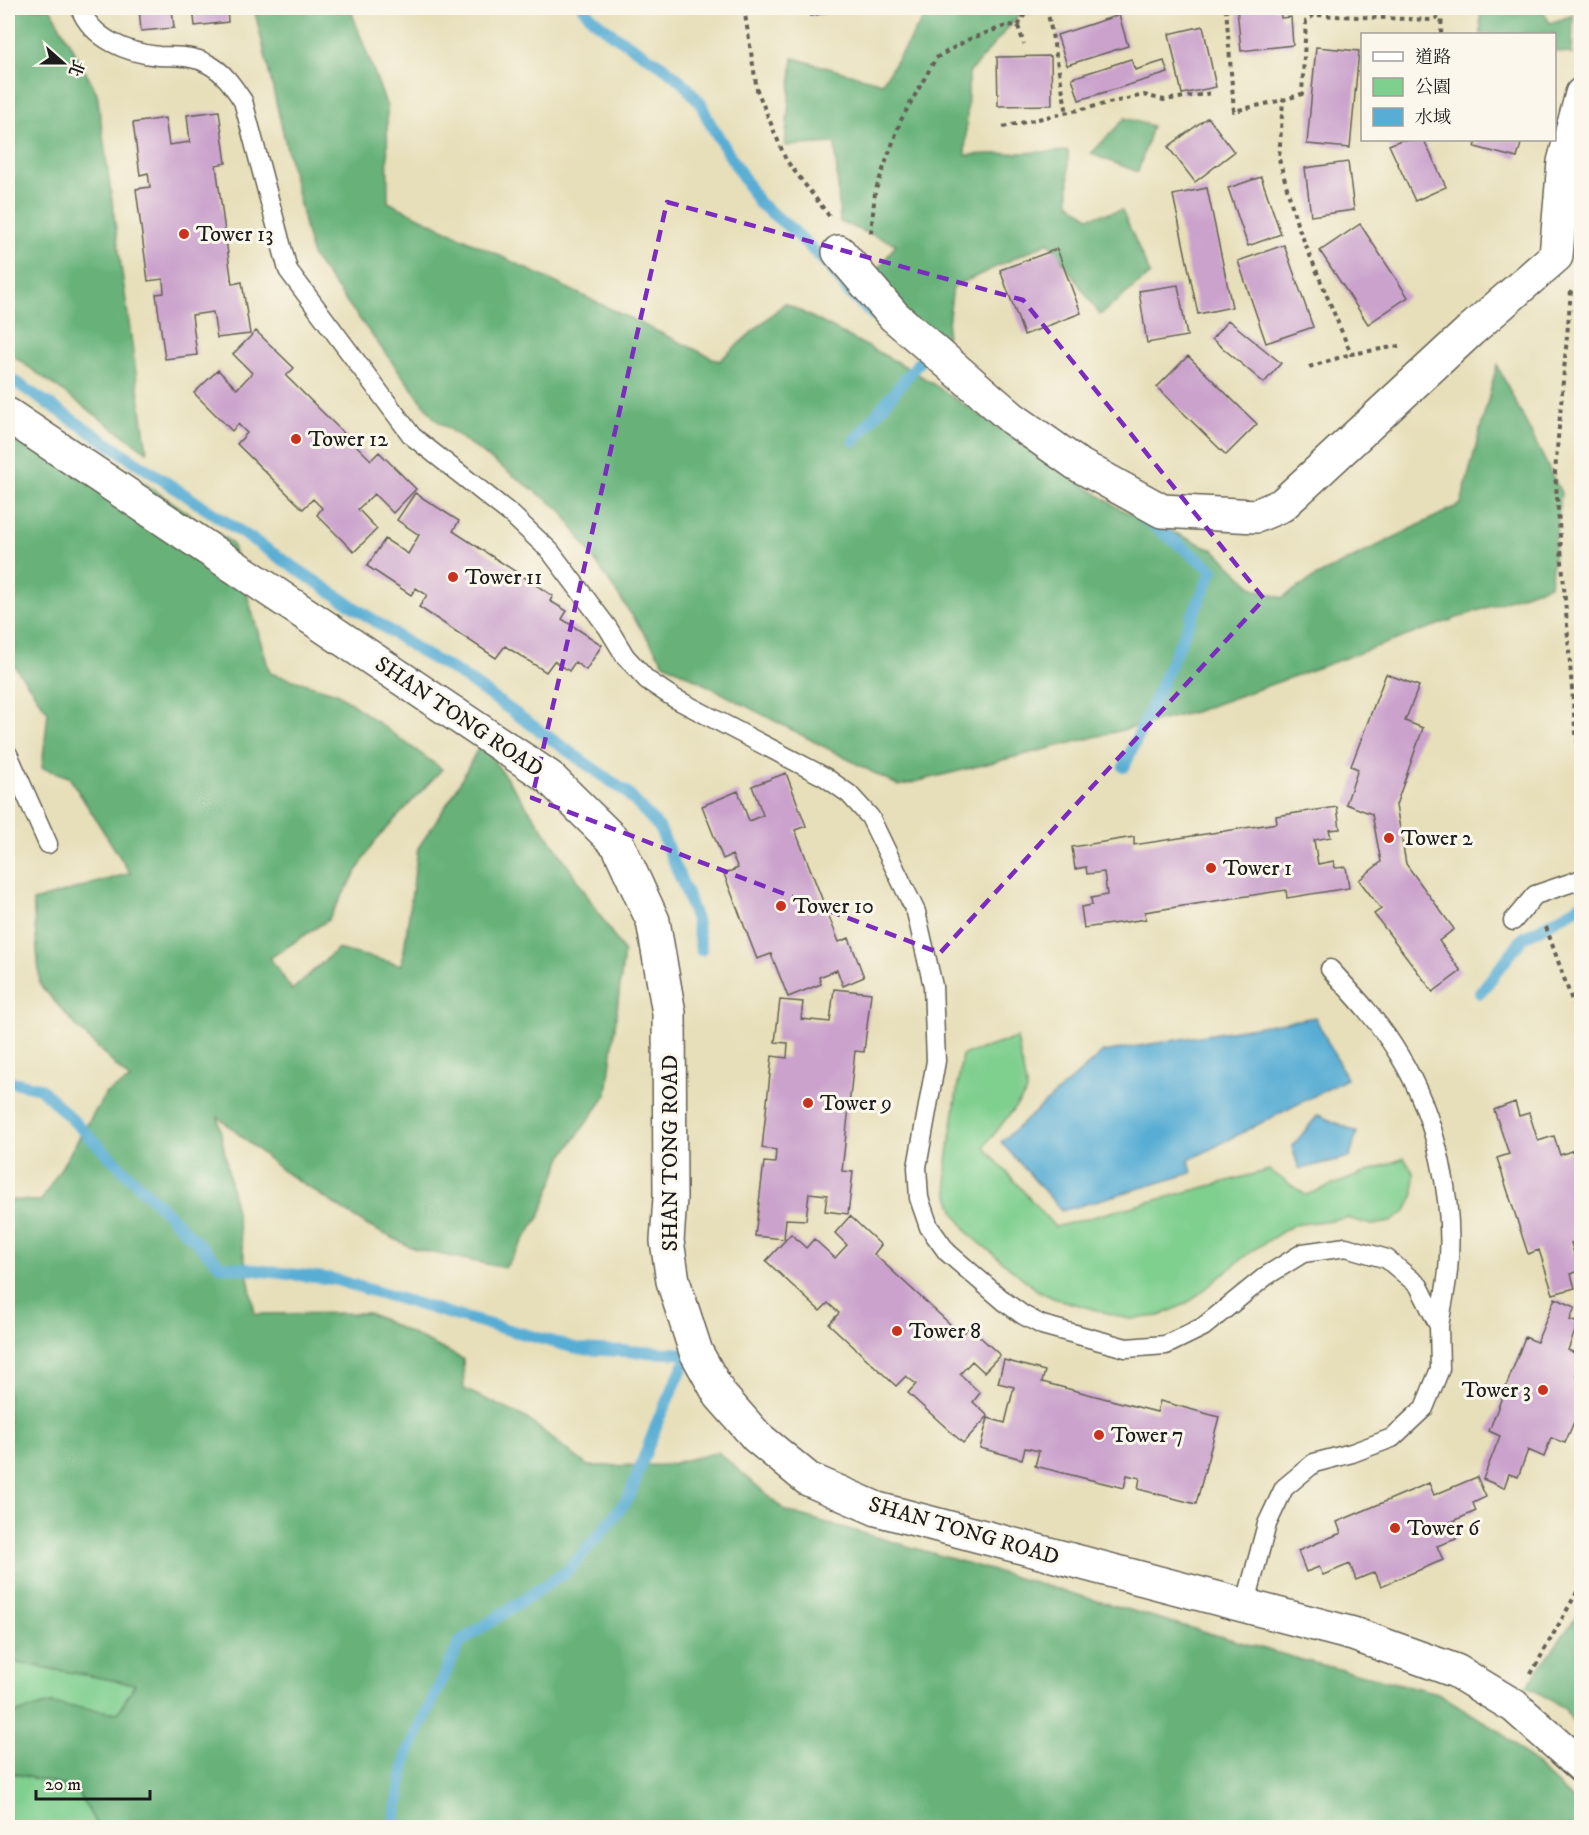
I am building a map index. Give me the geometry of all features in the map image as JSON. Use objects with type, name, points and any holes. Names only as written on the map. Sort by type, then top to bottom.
[{"type":"street","points":[[839,252],[894,316],[1013,419],[1077,464],[1162,511],[1256,516],[1282,505],[1471,330],[1557,256],[1564,162],[1581,94]]},
{"type":"street","name":"SHAN TONG ROAD","points":[[8,415],[549,777],[618,844],[654,921],[669,1013],[670,1198],[667,1241],[673,1281],[692,1338],[720,1395],[757,1437],[808,1479],[877,1509],[1353,1634],[1456,1671],[1514,1706],[1581,1766]]},
{"type":"lane","points":[[80,8],[83,16],[104,38],[129,51],[159,56],[185,56],[209,64],[229,79],[243,101],[288,270],[412,436],[512,515],[550,551],[608,628],[625,656],[648,680],[674,698],[825,777],[849,794],[870,817],[916,912],[933,986],[936,1061],[917,1167],[919,1198],[929,1227],[948,1252],[1023,1315],[1042,1325],[1126,1348],[1167,1344],[1203,1327],[1266,1276],[1303,1253],[1346,1247],[1387,1259],[1419,1286],[1439,1326]]},
{"type":"lane","points":[[8,754],[48,844]]},
{"type":"lane","points":[[1513,921],[1535,895],[1581,879]]},
{"type":"lane","points":[[1245,1606],[1267,1524],[1284,1488],[1314,1463],[1352,1453],[1392,1438],[1424,1408],[1440,1369],[1439,1326],[1448,1270],[1448,1214],[1440,1159],[1427,1116],[1400,1056],[1368,1010],[1329,969]]},
{"type":"path","points":[[744,8],[757,90],[786,160],[831,219]]},
{"type":"path","points":[[1024,44],[1018,26],[1028,8]]},
{"type":"path","points":[[1047,8],[1067,113]]},
{"type":"path","points":[[1226,8],[1234,111],[1302,94],[1306,21],[1314,15],[1431,20],[1442,16]]},
{"type":"path","points":[[1441,33],[1442,8]]},
{"type":"path","points":[[871,235],[878,182],[901,120],[936,58],[967,40],[1008,25],[1018,26]]},
{"type":"path","points":[[1003,127],[1144,95],[1164,100],[1213,93]]},
{"type":"path","points":[[1283,100],[1279,159],[1297,224],[1351,354]]},
{"type":"path","points":[[1572,281],[1555,472],[1575,727],[1581,765]]},
{"type":"path","points":[[1309,367],[1351,354],[1409,344]]},
{"type":"path","points":[[1554,950],[1581,1029]]},
{"type":"path","points":[[1514,1706],[1581,1582]]},
{"type":"highlighted area","points":[[667,202],[1023,300],[1264,599],[940,953],[532,798]]},
{"type":"green space","points":[[8,8],[50,8],[97,93],[147,452],[8,352]]},
{"type":"green space","points":[[254,8],[350,8],[387,107],[388,202],[719,361],[785,303],[912,370],[1120,509],[1214,550],[1255,589],[1282,598],[1315,577],[1461,504],[1497,365],[1561,493],[1550,585],[1194,712],[899,786],[664,663],[561,510],[435,419],[312,256]]},
{"type":"green space","points":[[930,8],[1054,8],[1019,15],[969,73],[965,155],[1068,151],[1069,202],[1089,217],[1122,210],[1150,274],[1100,315],[1049,242],[953,287],[945,346],[863,292],[896,244],[840,222],[835,143],[785,146],[793,58],[882,83]]},
{"type":"green space","points":[[1480,8],[1541,8],[1550,23],[1573,15],[1572,54],[1556,51],[1556,33],[1481,33]]},
{"type":"green space","points":[[1125,118],[1152,126],[1138,172],[1091,154]]},
{"type":"green space","points":[[8,429],[78,438],[232,543],[270,673],[337,693],[442,769],[374,842],[328,920],[270,958],[292,990],[337,949],[402,965],[418,848],[453,795],[481,743],[553,843],[624,952],[607,1094],[562,1157],[540,1216],[505,1268],[415,1249],[368,1226],[283,1171],[218,1117],[255,1314],[369,1313],[463,1359],[464,1389],[526,1418],[588,1466],[666,1465],[718,1452],[786,1511],[1306,1661],[1438,1693],[1501,1732],[1581,1807],[1581,1827],[98,1827],[76,1789],[8,1772],[8,1715],[51,1704],[118,1713],[135,1684],[8,1661],[8,1200],[41,1201],[106,1093],[130,1080],[78,1028],[40,985],[33,901],[130,873],[69,777],[42,768],[48,712],[8,657]]},
{"type":"green space","points":[[1017,1038],[1027,1092],[984,1147],[1055,1227],[1269,1170],[1306,1195],[1404,1158],[1414,1174],[1414,1194],[1406,1211],[1391,1222],[1372,1225],[1347,1218],[1293,1225],[1250,1252],[1188,1303],[1159,1316],[1129,1319],[1053,1298],[1037,1290],[968,1233],[955,1213],[948,1192],[946,1168],[962,1055]]},
{"type":"green space","points":[[1581,1610],[1581,1734],[1564,1708],[1527,1686]]},
{"type":"green space","points":[[8,1661],[135,1684],[118,1713],[51,1704],[8,1715]]},
{"type":"green space","points":[[8,1772],[77,1789],[98,1827],[8,1827]]},
{"type":"water","points":[[1315,1017],[1347,1079],[1189,1160],[1192,1173],[1062,1211],[1001,1142],[1103,1052]]},
{"type":"water","points":[[1318,1115],[1357,1132],[1350,1157],[1299,1169],[1292,1147]]},
{"type":"building","points":[[139,8],[172,8],[174,28],[141,31]]},
{"type":"building","points":[[193,8],[227,8],[228,22],[195,26]]},
{"type":"building","points":[[808,8],[845,8],[811,16]]},
{"type":"building","points":[[1237,8],[1280,8],[1281,18],[1291,17],[1293,45],[1241,51]]},
{"type":"building","points":[[1119,15],[1128,46],[1067,65],[1057,35]]},
{"type":"building","points":[[1203,26],[1216,87],[1182,94],[1169,34]]},
{"type":"building","points":[[1316,47],[1359,51],[1350,148],[1307,144]]},
{"type":"building","points":[[1051,56],[1052,105],[998,106],[997,57]]},
{"type":"building","points":[[1131,59],[1135,70],[1164,61],[1168,73],[1079,100],[1072,78]]},
{"type":"building","name":"Tower 13","points":[[219,111],[226,163],[216,165],[232,284],[242,282],[250,334],[217,338],[213,312],[192,315],[197,355],[165,359],[156,294],[164,293],[163,279],[148,281],[136,189],[150,187],[148,173],[140,175],[133,123],[165,118],[169,145],[190,142],[187,115]]},
{"type":"building","points":[[1208,117],[1234,152],[1195,182],[1168,147]]},
{"type":"building","points":[[1399,141],[1424,141],[1446,187],[1415,201],[1389,145]]},
{"type":"building","points":[[1477,141],[1522,141],[1517,158],[1475,147]]},
{"type":"building","points":[[1348,162],[1354,210],[1311,216],[1305,168]]},
{"type":"building","points":[[1261,177],[1281,234],[1248,246],[1228,188]]},
{"type":"building","points":[[1207,188],[1232,307],[1198,314],[1173,195]]},
{"type":"building","points":[[1360,224],[1408,297],[1368,324],[1320,251]]},
{"type":"building","points":[[1284,245],[1313,327],[1266,343],[1238,261]]},
{"type":"building","points":[[1057,249],[1081,313],[1024,335],[1000,270]]},
{"type":"building","points":[[1178,285],[1187,336],[1147,343],[1139,291]]},
{"type":"building","points":[[1228,320],[1281,363],[1264,383],[1212,339]]},
{"type":"building","name":"Tower 12","points":[[256,331],[294,368],[286,376],[371,460],[379,452],[416,489],[393,513],[374,494],[358,509],[377,529],[354,552],[317,515],[322,508],[313,499],[303,509],[237,444],[247,433],[238,424],[232,431],[194,393],[218,370],[237,389],[252,373],[233,354]]},
{"type":"building","points":[[1188,356],[1257,424],[1226,455],[1157,387]]},
{"type":"building","name":"Tower 11","points":[[415,493],[459,521],[453,531],[553,596],[550,601],[567,611],[562,619],[602,645],[586,670],[575,662],[569,671],[554,661],[546,672],[505,646],[496,658],[419,607],[427,595],[416,588],[411,595],[367,566],[385,539],[408,554],[419,535],[397,520]]},
{"type":"building","name":"Tower 2","points":[[1386,674],[1419,686],[1405,721],[1423,728],[1396,805],[1406,864],[1454,929],[1439,941],[1461,971],[1433,992],[1374,914],[1381,909],[1359,880],[1381,862],[1372,814],[1346,804],[1358,769],[1351,766]]},
{"type":"building","name":"Tower 10","points":[[786,773],[806,826],[795,830],[839,942],[849,938],[864,977],[843,986],[837,970],[819,977],[821,984],[788,997],[771,954],[757,959],[724,874],[738,868],[732,855],[723,859],[702,806],[738,791],[749,821],[763,815],[752,786]]},
{"type":"building","name":"Tower 1","points":[[1337,807],[1340,829],[1329,830],[1331,837],[1314,840],[1318,864],[1334,861],[1335,868],[1346,867],[1349,888],[1287,898],[1286,890],[1145,912],[1146,919],[1084,928],[1081,907],[1092,905],[1091,898],[1107,895],[1104,872],[1087,874],[1086,867],[1075,869],[1072,847],[1134,837],[1134,845],[1277,823],[1276,816]]},
{"type":"building","name":"Tower 9","points":[[834,989],[871,993],[864,1052],[855,1051],[842,1171],[853,1172],[848,1214],[825,1211],[827,1195],[809,1193],[806,1220],[786,1219],[784,1239],[755,1236],[764,1162],[775,1163],[776,1150],[762,1148],[772,1056],[787,1058],[788,1043],[775,1042],[780,1000],[803,1002],[801,1019],[830,1022]]},
{"type":"building","points":[[1515,1102],[1519,1116],[1529,1113],[1538,1141],[1554,1136],[1560,1155],[1574,1150],[1582,1174],[1582,1239],[1571,1243],[1579,1271],[1571,1274],[1575,1288],[1553,1294],[1539,1250],[1528,1254],[1497,1158],[1509,1154],[1494,1110]]},
{"type":"building","name":"Tower 8","points":[[850,1216],[881,1245],[874,1254],[962,1335],[969,1327],[1000,1355],[984,1372],[972,1361],[960,1374],[980,1393],[973,1402],[988,1416],[963,1443],[908,1393],[916,1384],[906,1376],[896,1386],[829,1324],[839,1313],[828,1303],[820,1311],[766,1261],[791,1234],[806,1248],[814,1239],[835,1258],[847,1245],[835,1233]]},
{"type":"building","name":"Tower 3","points":[[1555,1298],[1575,1307],[1570,1320],[1578,1323],[1568,1350],[1582,1356],[1582,1362],[1576,1375],[1582,1377],[1582,1403],[1565,1443],[1551,1438],[1544,1457],[1528,1450],[1518,1477],[1509,1474],[1504,1488],[1483,1479],[1500,1436],[1489,1431],[1525,1337],[1537,1342]]},
{"type":"building","name":"Tower 7","points":[[1004,1360],[1045,1371],[1042,1382],[1157,1412],[1160,1401],[1219,1417],[1196,1504],[1138,1489],[1140,1478],[1127,1475],[1124,1488],[1035,1466],[1039,1451],[1025,1448],[1022,1459],[980,1448],[988,1418],[1005,1423],[1014,1387],[998,1383]]},
{"type":"building","name":"Tower 6","points":[[1477,1477],[1486,1497],[1473,1503],[1476,1511],[1449,1523],[1456,1539],[1437,1546],[1443,1560],[1381,1586],[1375,1572],[1356,1580],[1350,1564],[1323,1575],[1319,1567],[1306,1572],[1298,1551],[1341,1533],[1337,1522],[1429,1483],[1434,1495]]},
{"type":"waterway","points":[[583,8],[615,36],[664,67],[684,84],[701,104],[708,120],[759,203],[794,231],[832,269],[850,294],[875,316]]},
{"type":"waterway","points":[[854,441],[926,354]]},
{"type":"waterway","points":[[8,377],[426,655],[457,672],[626,792],[659,827],[696,920],[701,950]]},
{"type":"waterway","points":[[1124,767],[1213,570],[1141,516]]},
{"type":"waterway","points":[[1480,993],[1523,938],[1582,905]]},
{"type":"waterway","points":[[8,1081],[40,1088],[221,1266],[333,1279],[579,1349],[689,1354],[659,1418],[629,1497],[602,1532],[567,1571],[460,1642],[407,1755],[393,1828]]},
{"type":"place","name":"Tower 13","points":[[184,234]]},
{"type":"place","name":"Tower 12","points":[[296,439]]},
{"type":"place","name":"Tower 11","points":[[453,577]]},
{"type":"place","name":"Tower 2","points":[[1389,838]]},
{"type":"place","name":"Tower 1","points":[[1211,868]]},
{"type":"place","name":"Tower 10","points":[[781,906]]},
{"type":"place","name":"Tower 9","points":[[808,1103]]},
{"type":"place","name":"Tower 8","points":[[897,1331]]},
{"type":"place","name":"Tower 3","points":[[1543,1390]]},
{"type":"place","name":"Tower 7","points":[[1099,1435]]},
{"type":"place","name":"Tower 6","points":[[1395,1528]]}]
